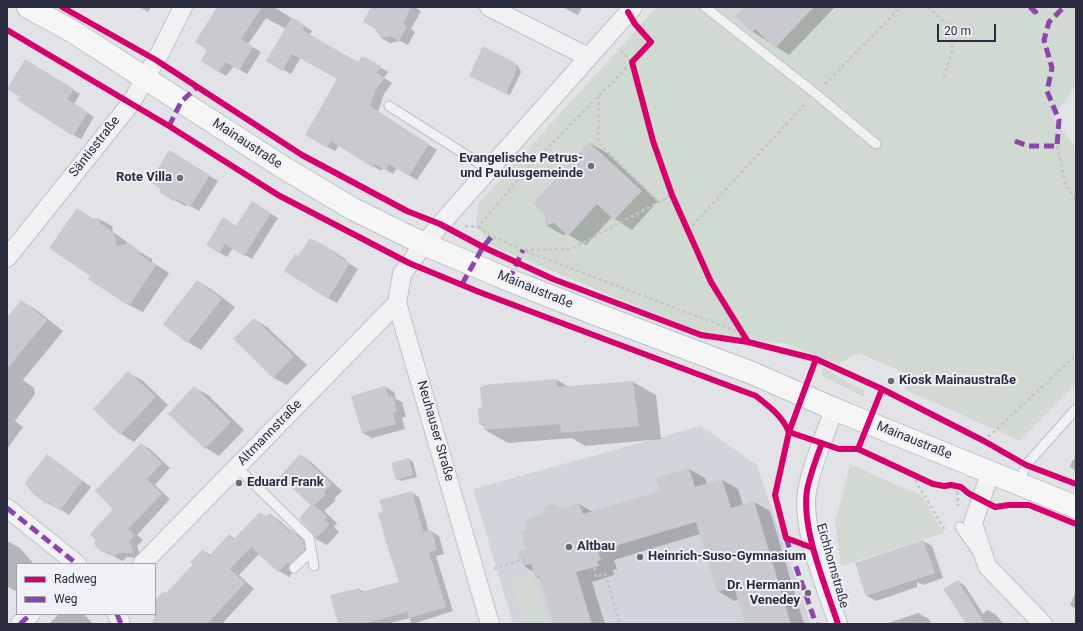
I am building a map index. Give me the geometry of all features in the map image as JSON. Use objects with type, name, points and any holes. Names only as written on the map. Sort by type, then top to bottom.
[{"type":"main road","name":"Mainaustraße","points":[[28,7],[72,31],[281,166],[353,209],[424,244],[509,280],[752,373],[834,409],[1076,507]]},
{"type":"street","name":"Säntisstraße","points":[[7,258],[131,103],[162,49],[183,7]]},
{"type":"street","points":[[489,7],[588,57]]},
{"type":"street","name":"Neuhauser Straße","points":[[490,624],[397,303],[402,274],[440,224],[629,9]]},
{"type":"street","name":"Altmannstraße","points":[[143,563],[397,303]]},
{"type":"street","name":"Eichhornstraße","points":[[834,409],[816,458],[807,491],[807,519],[813,548],[838,624]]},
{"type":"street","points":[[991,472],[973,523],[987,566],[1043,624]]},
{"type":"street","points":[[7,508],[76,563]]},
{"type":"street","points":[[20,624],[30,615]]},
{"type":"lane","points":[[705,7],[816,94],[876,144]]},
{"type":"lane","points":[[389,106],[488,169]]},
{"type":"lane","points":[[1019,483],[1026,465],[1076,409]]},
{"type":"lane","points":[[237,467],[309,538],[314,566]]},
{"type":"lane","points":[[960,527],[987,566]]},
{"type":"lane","points":[[294,568],[311,552]]},
{"type":"path","points":[[688,230],[816,94],[901,7]]},
{"type":"path","points":[[928,7],[951,28],[952,51],[944,76]]},
{"type":"path","points":[[619,48],[632,62],[634,69]]},
{"type":"path","points":[[478,227],[528,168],[632,62]]},
{"type":"path","points":[[599,96],[598,142],[659,202]]},
{"type":"path","points":[[1057,146],[1065,183],[1076,201]]},
{"type":"path","points":[[670,188],[676,202]]},
{"type":"path","points":[[523,250],[571,249],[672,195]]},
{"type":"path","points":[[685,223],[691,237]]},
{"type":"path","points":[[440,224],[478,227],[492,236],[523,250],[743,335]]},
{"type":"path","points":[[738,327],[743,335]]},
{"type":"path","points":[[984,441],[1076,355]]},
{"type":"path","points":[[905,472],[926,481]]},
{"type":"path","points":[[951,484],[961,487],[980,500]]},
{"type":"path","points":[[503,566],[529,557]]},
{"type":"path","points":[[594,568],[596,577],[605,574],[620,624]]},
{"type":"shaded area","points":[[657,7],[1076,7],[1076,85],[1053,119],[1076,148],[1076,384],[1020,441],[906,390],[904,373],[859,353],[838,364],[786,344],[705,335],[490,245],[476,224],[479,203]]},
{"type":"shaded area","points":[[824,368],[847,382],[863,389],[864,397],[823,376],[822,369]]},
{"type":"shaded area","name":"Heinrich-Suso-Gymnasium","points":[[701,426],[757,465],[811,624],[513,624],[473,489]]},
{"type":"shaded area","points":[[850,464],[922,496],[944,533],[841,566],[835,522]]},
{"type":"shaded area","points":[[532,574],[547,624],[524,624],[511,580]]},
{"type":"building","points":[[217,7],[262,7],[241,39],[253,47],[239,70],[226,62],[218,72],[201,61],[207,50],[195,42]]},
{"type":"building","points":[[371,7],[411,7],[403,24],[407,26],[399,41],[390,36],[381,38],[374,28],[363,22]]},
{"type":"building","points":[[744,7],[814,7],[775,48],[755,29],[752,33],[735,16]]},
{"type":"building","points":[[292,17],[305,25],[302,30],[358,62],[362,56],[381,66],[377,73],[385,78],[376,89],[370,106],[429,144],[409,176],[389,164],[385,170],[375,164],[373,168],[331,141],[327,148],[305,135],[337,79],[292,54],[282,71],[266,61]]},
{"type":"building","points":[[483,46],[514,62],[517,69],[506,94],[469,76]]},
{"type":"building","points":[[25,59],[74,89],[67,99],[88,112],[73,136],[17,100],[20,97],[7,89]]},
{"type":"building","name":"Evangelische Petrus- und Paulusgemeinde","points":[[589,142],[642,191],[614,220],[597,204],[568,236],[554,223],[545,226],[545,214],[533,203]]},
{"type":"building","name":"Rote Villa","points":[[169,150],[210,175],[190,207],[177,199],[175,202],[159,192],[161,189],[150,182]]},
{"type":"building","points":[[252,201],[271,213],[244,256],[225,244],[219,253],[206,245],[223,217],[236,226]]},
{"type":"building","points":[[77,208],[93,219],[99,218],[100,223],[114,233],[117,246],[129,243],[139,250],[139,254],[156,265],[129,306],[88,279],[90,276],[49,248]]},
{"type":"building","points":[[310,238],[338,253],[336,255],[350,263],[328,299],[284,271],[295,254],[298,256]]},
{"type":"building","points":[[197,280],[222,299],[187,343],[163,324]]},
{"type":"building","points":[[21,300],[47,320],[7,369],[7,318]]},
{"type":"building","points":[[254,318],[294,356],[273,378],[233,339]]},
{"type":"building","points":[[128,371],[156,397],[120,435],[93,409]]},
{"type":"building","points":[[557,379],[557,387],[633,381],[639,426],[561,433],[560,424],[484,430],[484,424],[479,424],[478,408],[482,408],[480,387],[483,387],[482,385]]},
{"type":"building","points":[[194,386],[231,422],[205,449],[168,414]]},
{"type":"building","points":[[385,386],[389,397],[393,396],[397,412],[393,413],[396,424],[362,433],[351,396]]},
{"type":"building","points":[[141,443],[162,463],[147,479],[162,494],[128,529],[135,535],[129,541],[134,553],[118,553],[114,557],[108,552],[102,552],[95,546],[95,540],[90,534],[113,509],[95,491]]},
{"type":"building","points":[[47,454],[82,481],[60,511],[48,502],[46,504],[33,494],[25,483]]},
{"type":"building","points":[[300,454],[332,484],[325,491],[325,495],[314,505],[327,516],[324,520],[329,525],[315,539],[313,534],[299,519],[310,505],[280,476]]},
{"type":"building","points":[[409,458],[413,475],[396,480],[391,463]]},
{"type":"building","name":"Altbau","points":[[689,468],[695,487],[722,479],[731,508],[754,501],[791,624],[745,624],[734,587],[717,592],[696,522],[598,551],[601,560],[597,561],[599,566],[576,572],[592,624],[553,624],[539,576],[535,577],[531,564],[523,566],[518,551],[526,549],[521,532],[527,530],[524,520],[540,515],[546,506],[552,504],[564,508],[579,503],[583,514],[660,491],[655,478]]},
{"type":"building","points":[[412,491],[423,532],[432,530],[437,550],[429,552],[446,607],[409,618],[407,612],[363,624],[338,624],[330,595],[359,588],[360,592],[399,582],[378,513],[383,512],[379,500]]},
{"type":"building","points":[[260,512],[265,517],[270,513],[289,531],[291,529],[303,541],[305,549],[290,564],[288,562],[278,572],[251,547],[230,569],[245,583],[207,624],[152,624],[156,615],[156,599],[164,591],[166,593],[193,564],[190,562],[203,549],[209,556],[229,534],[234,539]]},
{"type":"building","points":[[923,540],[935,573],[866,596],[855,563]]},
{"type":"building","points":[[958,580],[985,624],[966,624],[943,589]]},
{"type":"marked path","points":[[1030,7],[1035,12],[1041,7]]},
{"type":"marked path","points":[[1015,141],[1028,146],[1057,146],[1059,120],[1047,91],[1052,68],[1044,40],[1049,22],[1064,7]]},
{"type":"marked path","points":[[169,126],[181,102],[197,87]]},
{"type":"marked path","points":[[462,284],[483,247],[492,236]]},
{"type":"marked path","points":[[509,280],[523,250]]},
{"type":"marked path","points":[[7,508],[76,563]]},
{"type":"marked path","points":[[786,538],[816,624]]},
{"type":"marked path","points":[[20,624],[30,615]]},
{"type":"marked path","points":[[117,615],[121,624]]},
{"type":"cycle path","points":[[62,7],[156,60],[302,155],[407,211],[440,224],[483,247],[553,279],[701,335],[748,342],[816,359],[882,389],[984,441],[1026,465],[1076,484]]},
{"type":"cycle path","points":[[628,12],[635,24],[651,42],[632,62],[653,141],[672,195],[711,282],[748,342]]},
{"type":"cycle path","points":[[7,30],[169,126],[278,195],[409,263],[479,292],[756,396],[779,416],[789,432],[839,449],[858,449],[933,484],[961,487],[968,493],[995,507],[1029,505],[1076,524]]},
{"type":"cycle path","points":[[813,548],[786,538],[775,495],[789,432],[816,359]]},
{"type":"cycle path","points":[[858,449],[882,389]]},
{"type":"cycle path","points":[[822,443],[808,484],[806,505],[811,540],[821,576],[838,624]]},
{"type":"place","name":"Evangelische Petrus- und Paulusgemeinde","points":[[591,166]]},
{"type":"place","name":"Rote Villa","points":[[180,178]]},
{"type":"place","name":"Kiosk Mainaustraße","points":[[891,381]]},
{"type":"place","name":"Eduard Frank","points":[[239,483]]},
{"type":"place","name":"Altbau","points":[[569,547]]},
{"type":"place","name":"Heinrich-Suso-Gymnasium","points":[[640,557]]},
{"type":"place","name":"Dr. Hermann Venedey","points":[[808,593]]}]
